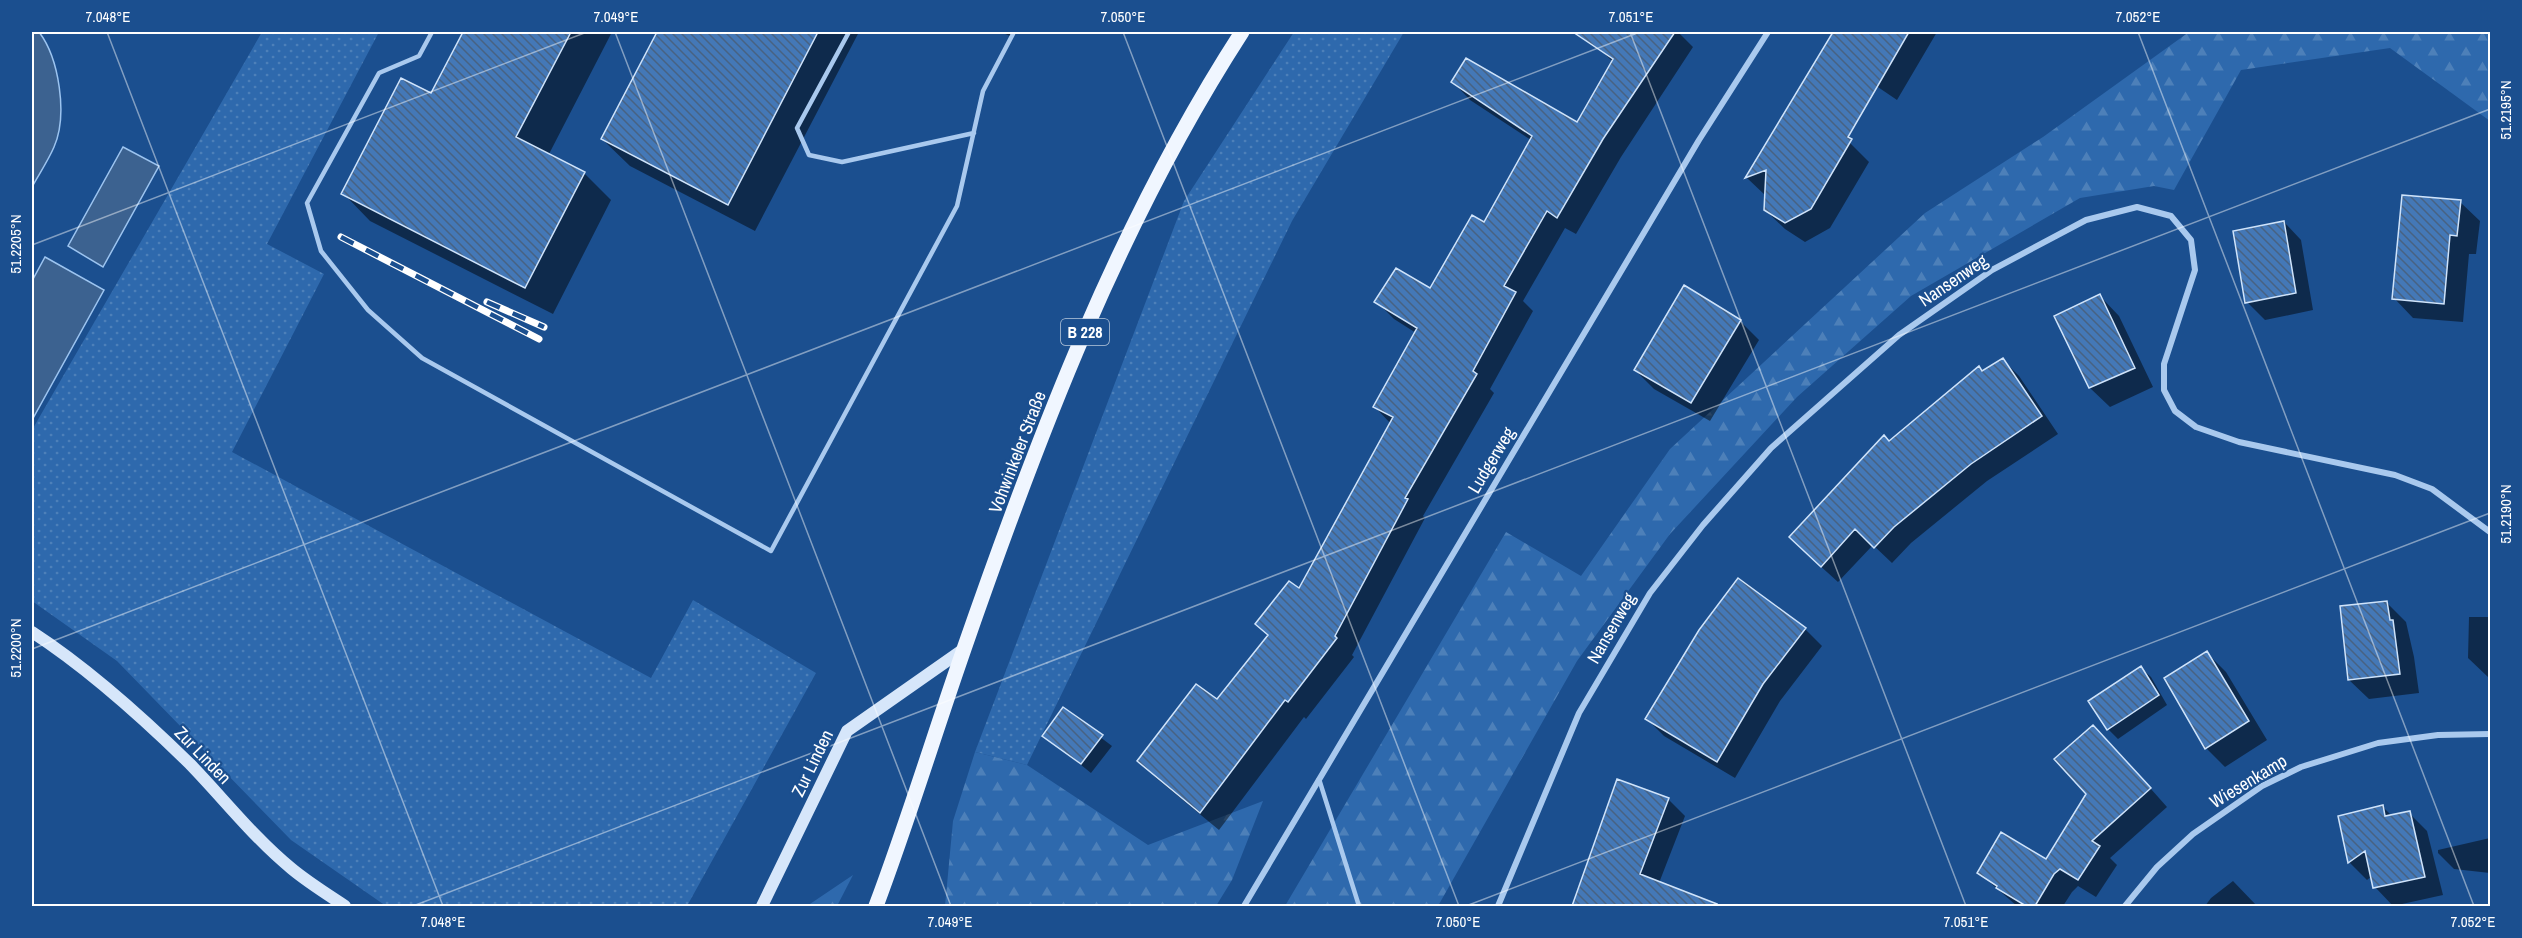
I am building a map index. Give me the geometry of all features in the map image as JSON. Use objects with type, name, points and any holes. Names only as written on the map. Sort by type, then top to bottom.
[{"type":"main road","name":"Vohwinkeler Straße","points":[[876,906],[910,814],[964,649],[1076,351],[1144,205],[1202,93],[1242,32]]},
{"type":"street","name":"Ludgerweg","points":[[1244,906],[1699,140],[1768,32]]},
{"type":"street","name":"Nansenweg","points":[[1498,906],[1579,713],[1650,593],[1703,525],[1771,448],[1899,335],[1992,270],[2086,220],[2137,207],[2171,216],[2191,240],[2195,270],[2164,364],[2164,390],[2175,411],[2196,427],[2239,442],[2395,475],[2432,489],[2490,532]]},
{"type":"street","name":"Zur Linden","points":[[32,632],[56,648],[127,705],[191,765],[234,814],[292,869],[345,906]]},
{"type":"street","name":"Zur Linden","points":[[762,906],[847,731],[964,649]]},
{"type":"street","name":"Wiesenkamp","points":[[2125,906],[2157,867],[2193,834],[2262,786],[2301,767],[2378,743],[2438,735],[2490,734]]},
{"type":"lane","points":[[432,32],[419,56],[379,73],[307,203],[321,251],[368,310],[422,358],[771,551],[957,206],[983,90],[1014,32]]},
{"type":"lane","points":[[849,32],[797,128],[809,155],[842,162],[974,133]]},
{"type":"lane","points":[[1319,779],[1359,906]]},
{"type":"green space","points":[[262,32],[379,32],[267,244],[324,274],[232,452],[651,678],[693,600],[816,673],[687,906],[386,906],[291,840],[117,661],[32,601],[32,430]]},
{"type":"green space","points":[[1294,32],[1404,32],[1292,221],[1027,765],[975,752],[1184,201]]},
{"type":"green space","points":[[2189,32],[2490,32],[2490,121],[2390,48],[2241,70],[2174,190],[2154,186],[2080,198],[1911,296],[1797,397],[1670,534],[1577,661],[1438,906],[1285,906],[1506,532],[1581,576],[1670,449],[1925,213],[2043,137]]},
{"type":"green space","points":[[975,752],[1027,765],[1148,845],[1263,801],[1232,880],[1216,906],[945,906],[953,821]]},
{"type":"green space","points":[[853,875],[837,906],[807,906]]},
{"type":"shaded area","points":[[32,32],[39,32],[52,56],[61,103],[58,134],[54,147],[32,187]]},
{"type":"shaded area","points":[[123,147],[159,166],[103,267],[68,246]]},
{"type":"shaded area","points":[[45,257],[104,290],[32,420],[32,281]]},
{"type":"building","points":[[463,32],[571,32],[516,137],[585,172],[525,288],[341,194],[401,78],[431,93]]},
{"type":"building","points":[[657,32],[818,32],[728,205],[601,139]]},
{"type":"building","points":[[1573,32],[1675,32],[1603,139],[1557,218],[1547,211],[1504,286],[1516,292],[1473,371],[1477,374],[1405,498],[1408,499],[1335,636],[1337,638],[1288,702],[1285,700],[1200,813],[1137,761],[1196,684],[1217,699],[1268,635],[1255,624],[1289,581],[1299,588],[1393,417],[1373,407],[1417,328],[1374,302],[1396,268],[1430,288],[1472,215],[1484,222],[1532,136],[1451,82],[1466,58],[1577,122],[1613,59]]},
{"type":"building","points":[[1833,32],[1909,32],[1848,137],[1852,139],[1811,209],[1785,223],[1764,210],[1766,170],[1745,178]]},
{"type":"building","points":[[2402,195],[2461,200],[2457,236],[2450,235],[2444,304],[2392,299]]},
{"type":"building","points":[[2284,221],[2296,293],[2245,303],[2233,231]]},
{"type":"building","points":[[1684,285],[1741,320],[1691,403],[1634,370]]},
{"type":"building","points":[[2100,294],[2135,368],[2089,388],[2054,316]]},
{"type":"building","points":[[2003,358],[2042,416],[1971,464],[1894,527],[1874,548],[1855,529],[1821,567],[1789,537],[1884,435],[1889,441],[1979,366],[1982,371]]},
{"type":"building","points":[[1738,578],[1806,628],[1763,684],[1717,762],[1645,719],[1699,630]]},
{"type":"building","points":[[2387,601],[2390,620],[2393,620],[2400,674],[2348,680],[2340,606]]},
{"type":"building","points":[[2207,651],[2249,721],[2205,749],[2164,678]]},
{"type":"building","points":[[2141,666],[2159,695],[2107,730],[2088,701]]},
{"type":"building","points":[[1063,707],[1103,735],[1081,764],[1042,736]]},
{"type":"building","points":[[2093,725],[2151,788],[2092,841],[2100,846],[2078,880],[2060,869],[2054,874],[2035,906],[2026,906],[1996,888],[1997,886],[1977,873],[2001,832],[2046,859],[2086,794],[2054,759]]},
{"type":"building","points":[[1617,779],[1669,798],[1640,874],[1717,904],[1716,906],[1572,906]]},
{"type":"building","points":[[2383,805],[2385,816],[2410,811],[2425,877],[2373,888],[2365,851],[2348,863],[2338,816]]},
{"type":"railway","points":[[341,237],[539,339]]},
{"type":"railway","points":[[487,302],[544,327]]}]
